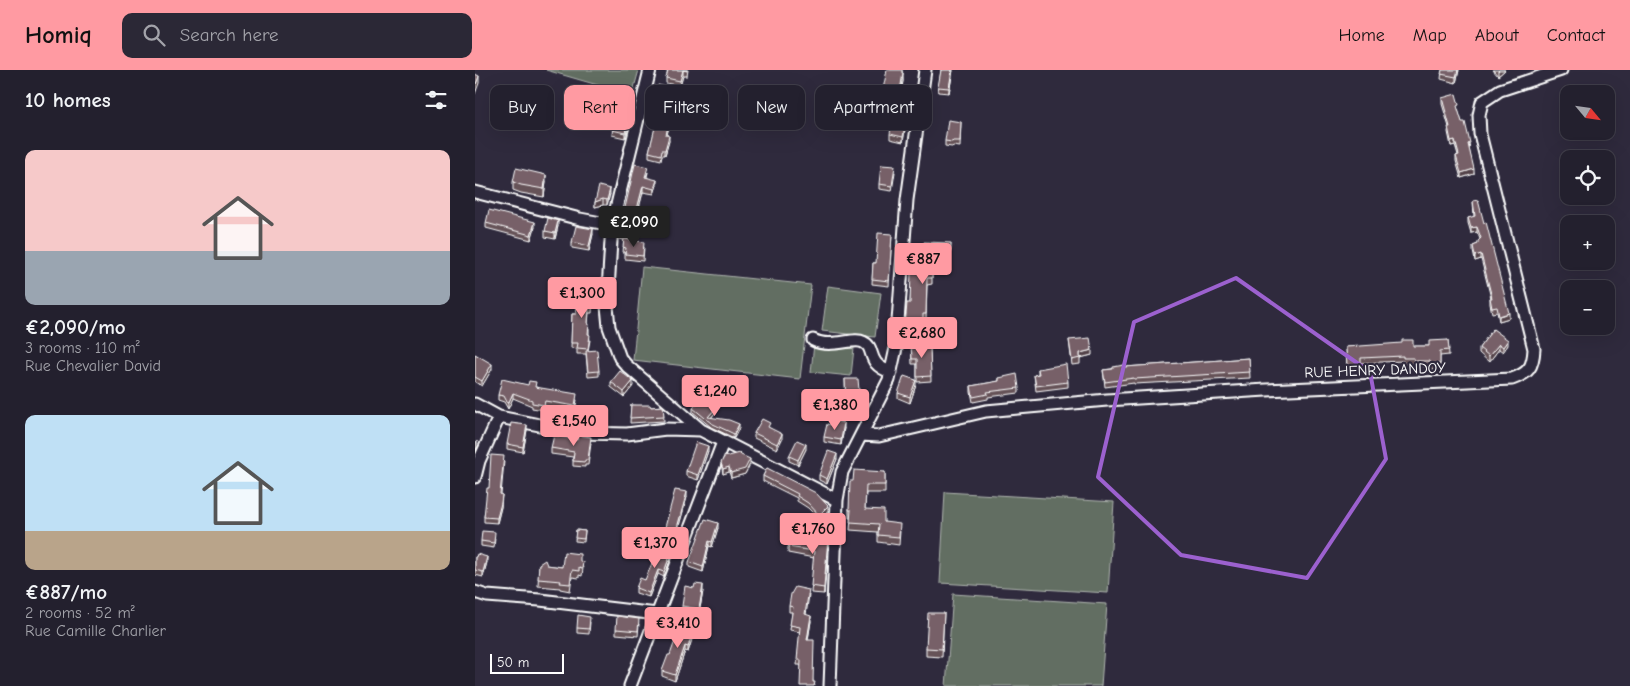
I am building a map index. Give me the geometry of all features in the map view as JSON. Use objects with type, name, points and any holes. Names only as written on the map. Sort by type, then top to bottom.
[{"type":"street","points":[[650,70],[612,225],[607,306],[609,328],[620,358],[701,430],[837,500]]},
{"type":"street","points":[[830,686],[837,500],[843,472],[881,397],[891,372],[896,348],[907,200],[925,70]]},
{"type":"street","name":"RUE HENRY DANDOY","points":[[861,435],[879,436],[986,411],[1107,400],[1266,390],[1512,379],[1523,376],[1531,368],[1534,349],[1480,134],[1479,115],[1482,102],[1500,90],[1561,70]]},
{"type":"street","points":[[475,192],[580,219],[612,225]]},
{"type":"street","points":[[813,340],[838,344],[860,340],[865,342],[870,347],[874,362],[891,372]]},
{"type":"street","points":[[475,404],[499,417],[580,433],[627,434],[666,429],[701,430]]},
{"type":"street","points":[[475,476],[479,462],[499,417]]},
{"type":"street","points":[[630,686],[723,442]]},
{"type":"street","points":[[475,592],[487,596],[540,600],[657,614]]},
{"type":"highlighted area","points":[[1236,278],[1370,372],[1386,459],[1307,578],[1181,555],[1098,477],[1134,322]]},
{"type":"green space","points":[[546,70],[639,70],[635,85],[598,85]]},
{"type":"green space","points":[[642,267],[811,285],[800,379],[633,360]]},
{"type":"green space","points":[[828,286],[881,293],[875,337],[822,331]]},
{"type":"green space","points":[[814,344],[854,348],[851,376],[811,372]]},
{"type":"green space","points":[[945,492],[1114,502],[1108,593],[940,583]]},
{"type":"green space","points":[[953,594],[1107,604],[1101,686],[946,686]]},
{"type":"building","points":[[668,70],[683,70],[680,81],[666,78]]},
{"type":"building","points":[[887,70],[902,70],[901,85],[884,85]]},
{"type":"building","points":[[941,70],[952,70],[949,88],[938,87]]},
{"type":"building","points":[[1442,70],[1458,70],[1456,77],[1441,74]]},
{"type":"building","points":[[475,74],[479,76],[475,87]]},
{"type":"building","points":[[1456,94],[1459,105],[1457,106],[1462,122],[1465,122],[1474,169],[1461,173],[1456,156],[1459,155],[1455,140],[1451,141],[1448,127],[1450,127],[1442,98]]},
{"type":"building","points":[[948,120],[961,122],[960,141],[945,141]]},
{"type":"building","points":[[612,130],[626,130],[625,133]]},
{"type":"building","points":[[654,130],[667,130],[666,135],[669,136],[665,150],[662,150],[661,155],[649,152]]},
{"type":"building","points":[[891,130],[904,130],[903,137],[890,134]]},
{"type":"building","points":[[635,164],[648,167],[645,177],[657,180],[654,189],[643,186],[630,236],[619,234]]},
{"type":"building","points":[[881,165],[895,166],[892,186],[879,184]]},
{"type":"building","points":[[516,168],[546,175],[544,189],[513,182]]},
{"type":"building","points":[[599,186],[610,189],[607,200],[603,199],[595,202]]},
{"type":"building","points":[[1478,200],[1484,223],[1486,222],[1509,313],[1499,316],[1497,307],[1492,308],[1490,298],[1492,298],[1481,254],[1475,256],[1473,246],[1478,244],[1481,238],[1477,227],[1471,228],[1468,218],[1475,216],[1473,201]]},
{"type":"building","points":[[489,210],[535,222],[531,235],[486,223]]},
{"type":"building","points":[[548,218],[558,221],[555,233],[545,231]]},
{"type":"building","points":[[576,226],[593,229],[589,246],[572,242]]},
{"type":"building","points":[[878,233],[892,234],[889,281],[872,279],[873,263],[876,263]]},
{"type":"building","points":[[624,239],[644,242],[643,256],[625,254],[626,248],[623,247]]},
{"type":"building","points":[[924,242],[951,243],[950,260],[932,259],[932,278],[927,278],[926,314],[923,314],[923,321],[917,321],[917,338],[904,338],[907,303],[910,303],[911,272],[913,266],[923,267]]},
{"type":"building","points":[[574,291],[593,292],[592,308],[589,307],[588,334],[590,335],[588,349],[577,348],[578,343],[571,343],[572,314],[576,314],[577,299],[574,298]]},
{"type":"building","points":[[1493,329],[1508,340],[1503,347],[1499,344],[1489,356],[1479,348]]},
{"type":"building","points":[[1090,338],[1092,350],[1080,353],[1080,358],[1072,360],[1069,340]]},
{"type":"building","points":[[1402,340],[1413,340],[1413,346],[1429,346],[1429,341],[1448,340],[1449,350],[1440,351],[1440,364],[1430,364],[1430,361],[1414,361],[1414,358],[1403,358],[1403,356],[1361,358],[1361,367],[1347,368],[1346,347],[1402,343]]},
{"type":"building","points":[[911,342],[926,342],[926,348],[930,348],[931,376],[917,377],[917,359],[912,359]]},
{"type":"building","points":[[597,350],[599,371],[588,372],[586,351]]},
{"type":"building","points":[[475,354],[492,364],[482,381],[475,377]]},
{"type":"building","points":[[1249,358],[1250,372],[1134,378],[1105,382],[1103,370],[1124,365],[1125,367]]},
{"type":"building","points":[[1066,364],[1068,382],[1036,386],[1034,375],[1039,374],[1038,369]]},
{"type":"building","points":[[620,371],[633,381],[624,392],[611,382]]},
{"type":"building","points":[[1017,374],[1019,388],[987,392],[988,394],[973,397],[971,386],[999,381],[999,378]]},
{"type":"building","points":[[904,376],[916,380],[910,397],[898,393]]},
{"type":"building","points":[[502,379],[528,385],[529,381],[536,382],[535,387],[577,394],[575,406],[545,401],[544,405],[532,403],[532,400],[513,393],[508,404],[504,396],[498,395]]},
{"type":"building","points":[[845,379],[858,379],[860,401],[846,402]]},
{"type":"building","points":[[702,398],[715,409],[708,417],[729,420],[739,424],[734,434],[711,423],[693,408]]},
{"type":"building","points":[[631,405],[663,406],[664,416],[630,418]]},
{"type":"building","points":[[762,419],[770,423],[768,427],[782,434],[777,444],[754,433]]},
{"type":"building","points":[[835,421],[844,423],[841,440],[824,437],[827,424],[834,425]]},
{"type":"building","points":[[511,423],[527,425],[523,447],[507,444]]},
{"type":"building","points":[[554,435],[577,440],[578,435],[591,437],[588,460],[585,460],[585,462],[573,461],[574,452],[551,448]]},
{"type":"building","points":[[797,440],[806,444],[798,460],[789,456]]},
{"type":"building","points":[[696,442],[708,446],[698,475],[686,471]]},
{"type":"building","points":[[828,451],[837,454],[827,479],[819,475]]},
{"type":"building","points":[[739,453],[750,459],[745,469],[731,473],[729,467],[723,469],[721,463],[724,457]]},
{"type":"building","points":[[491,455],[504,456],[500,494],[502,495],[497,518],[484,517],[487,488],[489,488]]},
{"type":"building","points":[[767,468],[816,493],[828,506],[819,515],[808,503],[797,496],[798,494],[763,476]]},
{"type":"building","points":[[854,470],[885,472],[885,485],[866,485],[865,509],[884,510],[884,522],[900,524],[899,537],[878,535],[879,524],[850,522],[850,481],[853,481]]},
{"type":"building","points":[[675,490],[687,492],[675,535],[664,531]]},
{"type":"building","points":[[705,519],[718,523],[712,542],[709,541],[703,567],[689,562]]},
{"type":"building","points":[[576,530],[585,531],[584,539],[575,538]]},
{"type":"building","points":[[482,531],[495,532],[494,543],[481,541]]},
{"type":"building","points":[[794,532],[828,538],[824,588],[811,586],[814,551],[788,547]]},
{"type":"building","points":[[664,547],[672,550],[664,572],[658,570],[649,593],[636,588],[640,578],[645,580],[658,549],[662,551]]},
{"type":"building","points":[[564,552],[580,554],[580,561],[583,562],[582,569],[579,568],[579,571],[572,570],[570,584],[560,583],[561,581],[538,579],[539,564],[545,560],[547,565],[562,567]]},
{"type":"building","points":[[477,554],[487,557],[483,572],[475,570],[475,557]]},
{"type":"building","points":[[695,584],[703,585],[699,609],[682,606],[685,586],[694,588]]},
{"type":"building","points":[[795,587],[809,590],[805,614],[811,616],[807,640],[814,640],[814,686],[800,686],[801,660],[797,660],[800,627],[790,625],[793,607],[789,606],[791,594]]},
{"type":"building","points":[[928,613],[944,613],[942,649],[926,648]]},
{"type":"building","points":[[578,615],[590,617],[589,629],[577,628]]},
{"type":"building","points":[[617,616],[639,619],[638,631],[616,629]]},
{"type":"building","points":[[682,621],[690,624],[688,629],[693,630],[688,647],[685,646],[675,675],[662,671]]}]
